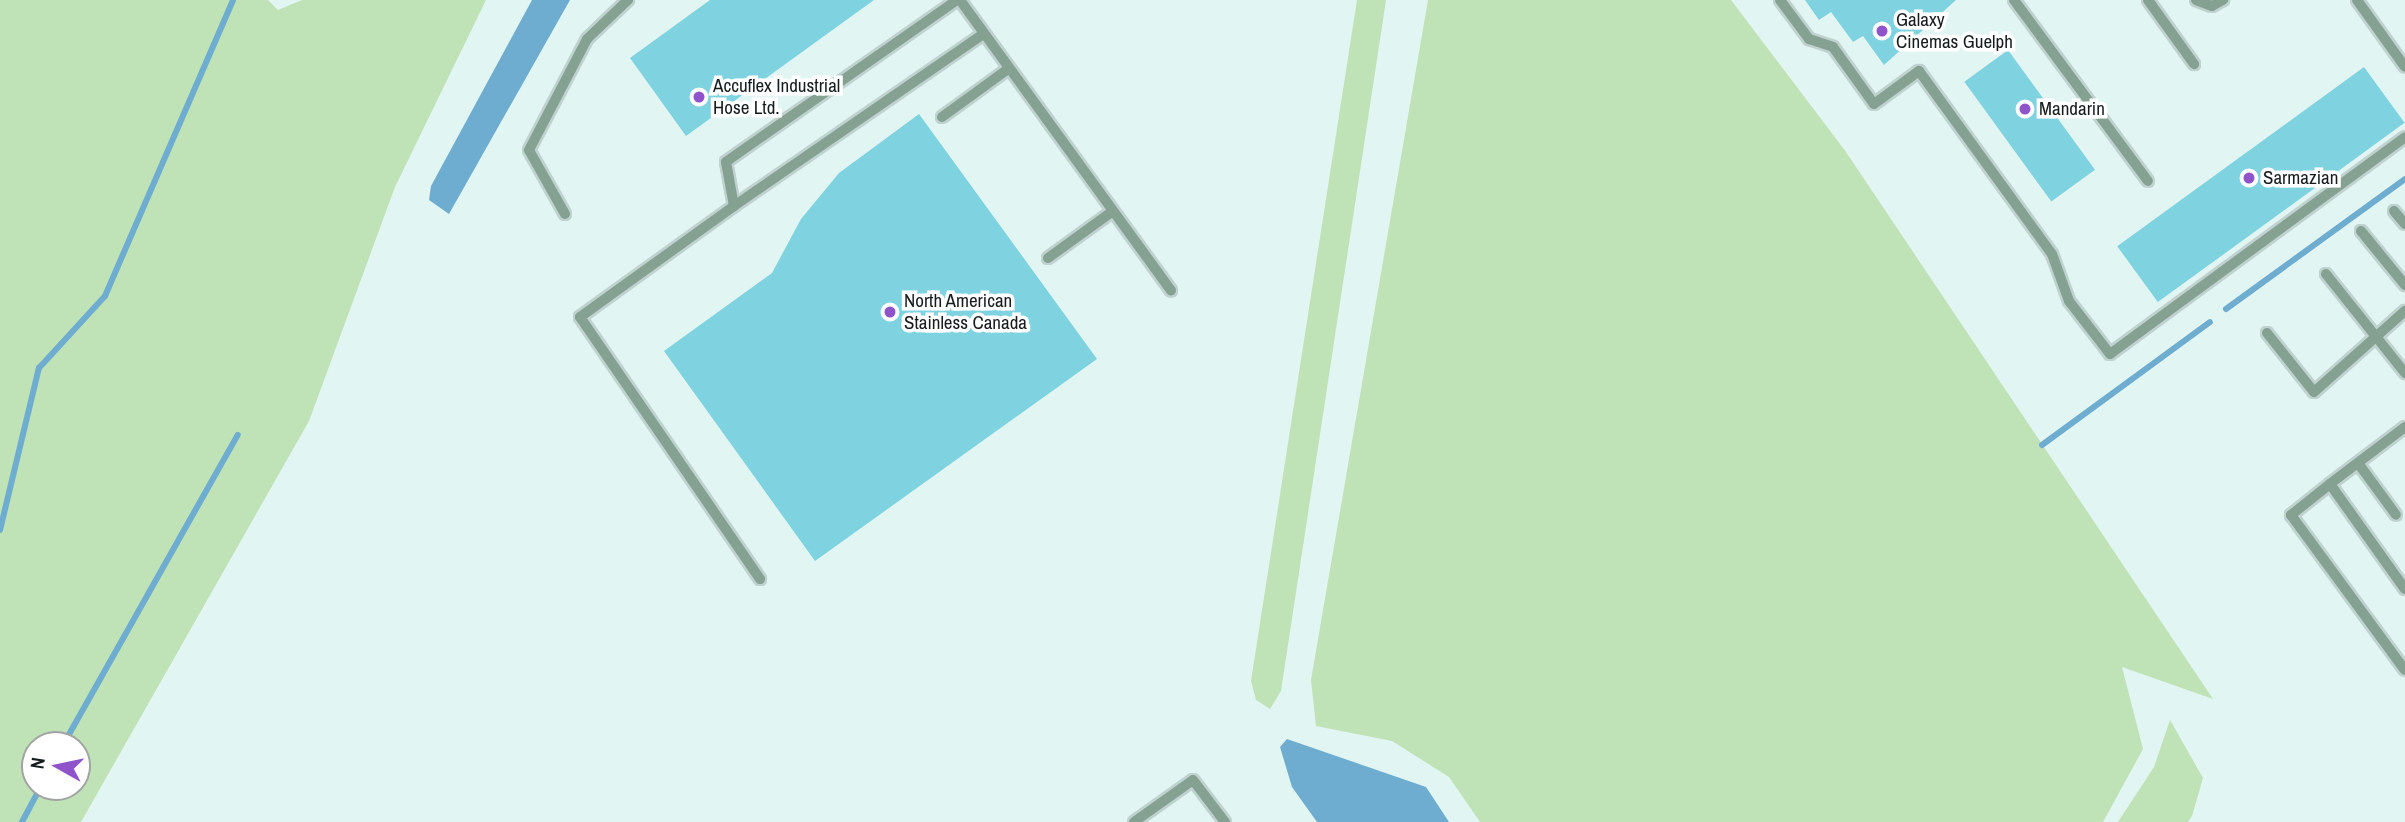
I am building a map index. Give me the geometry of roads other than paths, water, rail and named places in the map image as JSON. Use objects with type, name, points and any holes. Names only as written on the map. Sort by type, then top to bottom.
[{"type":"lane","points":[[565,214],[529,150],[587,39],[628,0]]},
{"type":"lane","points":[[734,206],[726,162],[959,0],[1171,290]]},
{"type":"lane","points":[[1780,0],[1809,39],[1833,47],[1874,103],[1919,71],[2052,254],[2069,301],[2110,354],[2405,137]]},
{"type":"lane","points":[[2014,0],[2148,181]]},
{"type":"lane","points":[[2148,0],[2194,64]]},
{"type":"lane","points":[[2196,0],[2212,6],[2223,0]]},
{"type":"lane","points":[[2357,0],[2405,67]]},
{"type":"lane","points":[[760,579],[580,317],[734,206],[983,34]]},
{"type":"lane","points":[[942,117],[1008,69]]},
{"type":"lane","points":[[1048,258],[1113,211]]},
{"type":"lane","points":[[2394,211],[2405,224]]},
{"type":"lane","points":[[2361,231],[2405,285]]},
{"type":"lane","points":[[2326,274],[2405,373]]},
{"type":"lane","points":[[2267,333],[2314,392],[2405,311]]},
{"type":"lane","points":[[2405,444],[2401,430],[2291,514],[2405,670]]},
{"type":"lane","points":[[2358,463],[2396,515]]},
{"type":"lane","points":[[2330,484],[2405,589]]},
{"type":"lane","points":[[1134,822],[1194,780],[1225,822]]},
{"type":"water","points":[[532,0],[570,0],[449,214],[429,200],[431,186]]},
{"type":"water","points":[[1287,739],[1426,787],[1449,822],[1317,822],[1292,787],[1280,747]]},
{"type":"waterway","points":[[0,530],[39,368],[105,296],[233,0]]},
{"type":"waterway","points":[[2226,309],[2405,179]]},
{"type":"waterway","points":[[2042,445],[2210,322]]},
{"type":"waterway","points":[[71,731],[238,435]]},
{"type":"waterway","points":[[22,822],[33,801]]},
{"type":"place","name":"Galaxy Cinemas Guelph","points":[[1882,31]]},
{"type":"place","name":"Accuflex Industrial Hose Ltd.","points":[[699,97]]},
{"type":"place","name":"Mandarin","points":[[2025,109]]},
{"type":"place","name":"Sarmazian","points":[[2249,178]]},
{"type":"place","name":"North American Stainless Canada","points":[[890,312]]}]
